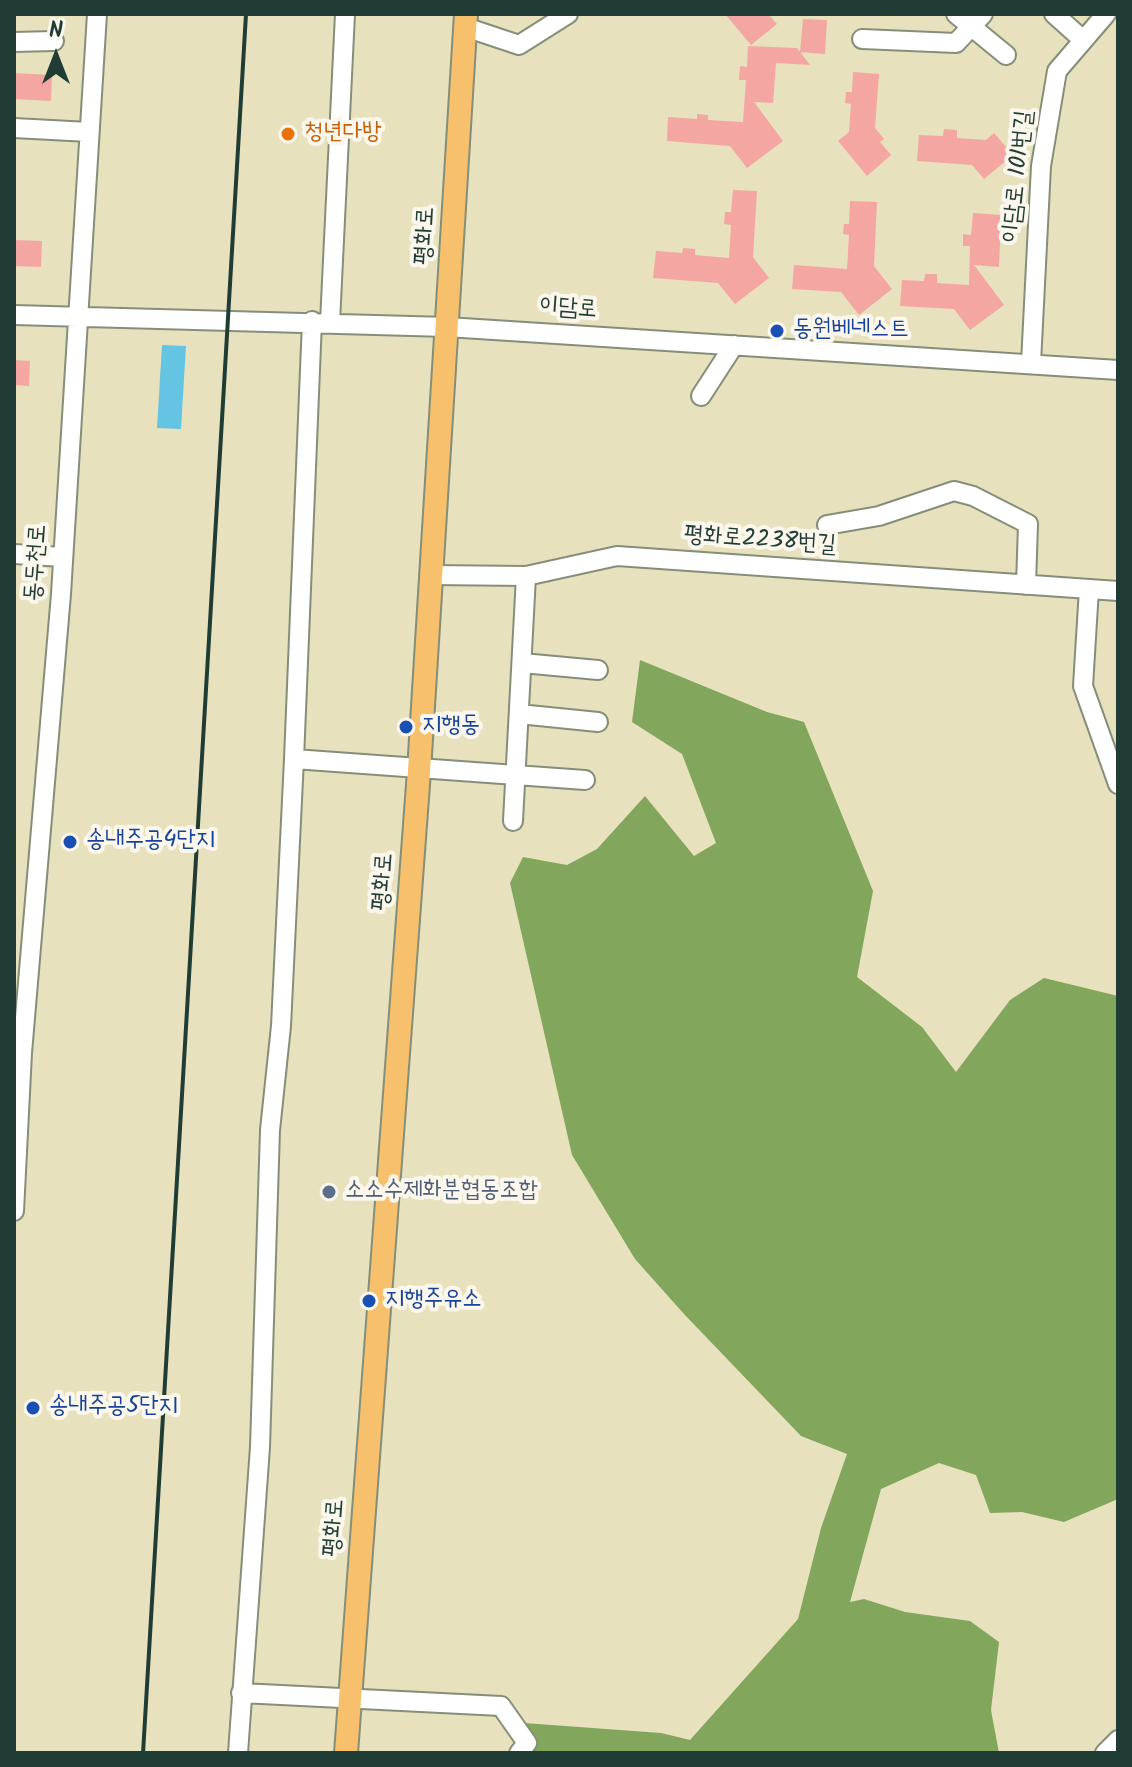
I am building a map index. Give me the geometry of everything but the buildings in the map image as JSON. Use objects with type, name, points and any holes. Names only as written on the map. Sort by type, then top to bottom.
[{"type":"main road","name":"평화로","points":[[346,1753],[419,771],[465,20]]},
{"type":"street","name":"동두천로","points":[[14,1211],[15,1139],[63,557],[97,14]]},
{"type":"street","points":[[238,1753],[260,1447],[270,1130],[281,1026],[321,322],[345,14]]},
{"type":"street","points":[[465,20],[519,45],[568,14]]},
{"type":"street","points":[[1054,14],[1083,40]]},
{"type":"street","name":"이담로 101번길","points":[[1031,363],[1041,166],[1057,71],[1106,14]]},
{"type":"street","points":[[862,39],[944,45],[963,39],[970,18],[1006,55]]},
{"type":"street","points":[[14,42],[54,41]]},
{"type":"street","points":[[14,128],[89,132]]},
{"type":"street","name":"이담로","points":[[14,315],[447,327],[1118,370]]},
{"type":"street","points":[[701,396],[734,345]]},
{"type":"street","points":[[827,525],[879,516],[954,491],[973,496],[1028,524],[1026,585]]},
{"type":"street","points":[[14,554],[63,557]]},
{"type":"street","name":"평화로2238번길","points":[[430,575],[526,576],[617,556],[1118,591]]},
{"type":"street","points":[[513,821],[526,576]]},
{"type":"street","points":[[1089,589],[1083,686],[1110,737],[1118,784]]},
{"type":"street","points":[[522,663],[598,670]]},
{"type":"street","points":[[519,714],[598,722]]},
{"type":"street","points":[[294,759],[419,771],[585,780]]},
{"type":"street","points":[[14,918],[34,919]]},
{"type":"street","points":[[241,1693],[501,1706],[527,1743],[519,1753]]},
{"type":"street","points":[[1105,1753],[1118,1740]]},
{"type":"green space","points":[[640,660],[767,712],[804,722],[873,891],[857,977],[922,1027],[956,1072],[1010,1000],[1044,978],[1118,996],[1118,1499],[1064,1522],[1022,1512],[990,1513],[976,1475],[939,1463],[881,1489],[850,1602],[864,1599],[905,1612],[970,1621],[999,1642],[991,1710],[999,1753],[533,1753],[524,1723],[661,1733],[690,1740],[798,1619],[821,1528],[847,1454],[801,1436],[684,1314],[635,1259],[572,1155],[510,883],[523,857],[567,865],[597,849],[645,796],[694,856],[716,843],[682,754],[632,722]]},
{"type":"water","points":[[162,345],[186,346],[181,429],[157,428]]},
{"type":"railway","points":[[143,1753],[246,14]]},
{"type":"place","name":"청년다방","points":[[288,134]]},
{"type":"place","name":"동원베네스트","points":[[777,331]]},
{"type":"place","name":"지행동","points":[[406,727]]},
{"type":"place","name":"송내주공4단지","points":[[70,842]]},
{"type":"place","name":"소소수제화분협동조합","points":[[329,1192]]},
{"type":"place","name":"지행주유소","points":[[369,1301]]},
{"type":"place","name":"송내주공5단지","points":[[33,1408]]}]
